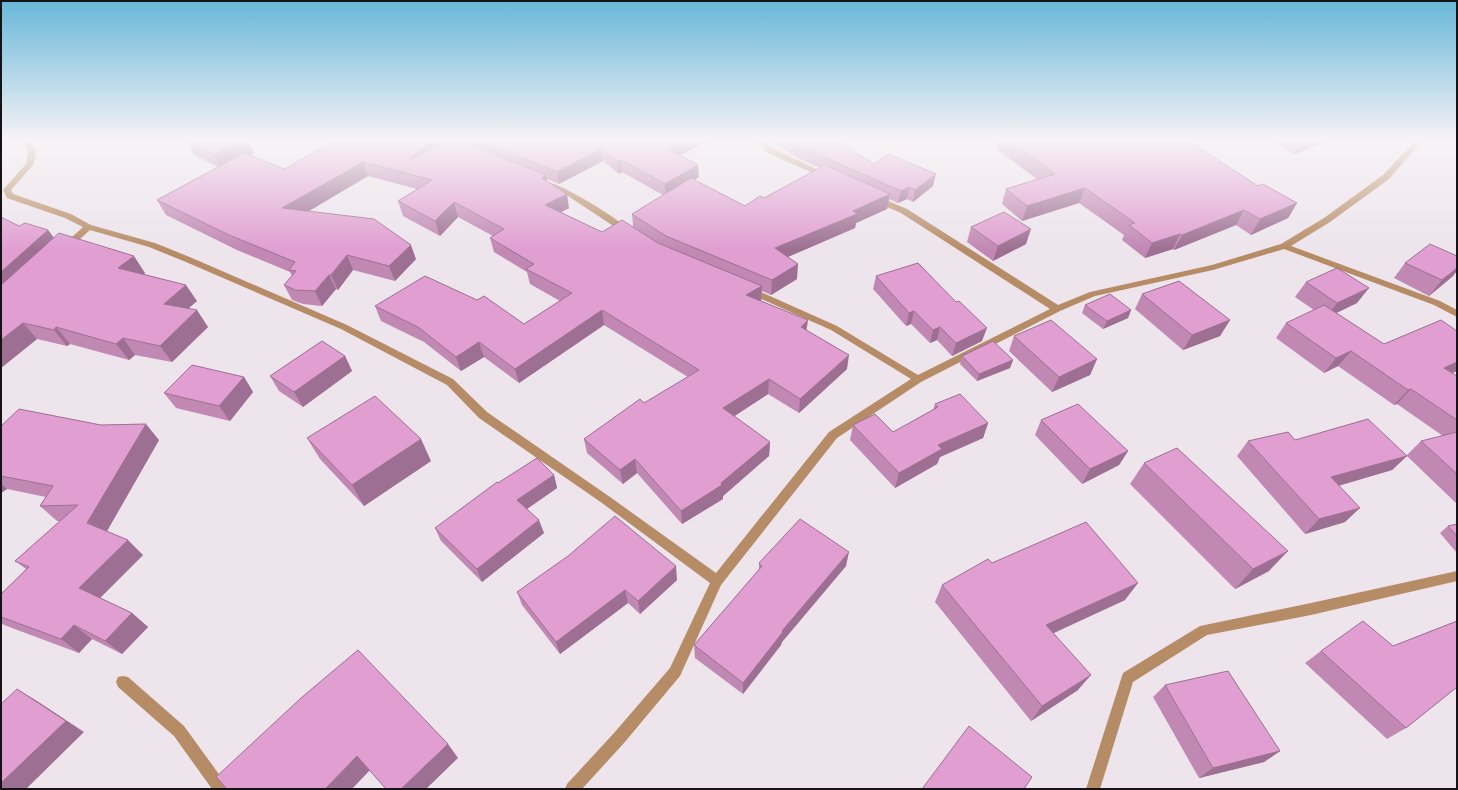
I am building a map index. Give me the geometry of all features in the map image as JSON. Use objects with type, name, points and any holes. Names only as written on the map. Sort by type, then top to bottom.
[{"type":"street","points":[[19,177],[7,190],[10,196],[68,216],[88,227],[152,245],[189,260],[344,327],[450,382],[483,415],[606,500],[717,581]]},
{"type":"street","points":[[827,177],[838,182]]},
{"type":"street","points":[[572,789],[619,738],[675,672],[717,581],[833,435],[918,379],[1057,309],[1094,294],[1213,267],[1284,246],[1327,220],[1386,177]]},
{"type":"street","points":[[536,179],[571,194],[637,237]]},
{"type":"street","points":[[867,195],[904,211],[1057,309]]},
{"type":"street","points":[[59,254],[88,227]]},
{"type":"street","points":[[1284,246],[1437,303],[1457,314]]},
{"type":"street","points":[[743,287],[834,328],[918,379]]},
{"type":"street","points":[[1092,789],[1128,678],[1204,630],[1311,609],[1457,576]]},
{"type":"street","points":[[124,682],[179,731],[216,782],[219,789]]},
{"type":"building","points":[[200,177],[337,177],[282,208],[374,219],[411,245],[389,266],[347,255],[331,275],[329,275],[315,291],[295,290],[284,285],[296,271],[289,270],[295,262],[229,235],[157,200]]},
{"type":"building","points":[[420,177],[544,177],[542,178],[567,194],[545,205],[602,232],[622,220],[658,243],[762,286],[746,295],[808,320],[801,327],[849,355],[800,399],[769,379],[723,408],[770,442],[721,483],[722,485],[681,511],[635,459],[620,470],[584,439],[640,399],[644,403],[699,370],[602,310],[515,369],[479,342],[456,357],[418,327],[375,306],[425,276],[477,300],[484,296],[524,324],[572,293],[526,269],[534,264],[490,238],[504,229],[454,202],[435,221],[398,201],[432,180]]},
{"type":"building","points":[[652,177],[677,177],[665,184]]},
{"type":"building","points":[[803,177],[852,177],[890,194],[853,211],[857,214],[775,248],[798,264],[772,280],[666,236],[632,214],[691,178],[745,206],[760,196],[764,198]]},
{"type":"building","points":[[869,177],[932,177],[915,190],[909,187],[901,191]]},
{"type":"building","points":[[1046,177],[1244,177],[1258,186],[1263,184],[1297,203],[1260,219],[1244,210],[1182,235],[1180,234],[1152,243],[1129,225],[1135,223],[1085,188],[1027,206],[1006,189]]},
{"type":"building","points":[[1004,212],[1031,229],[998,246],[971,227]]},
{"type":"building","points":[[1,217],[19,226],[25,223],[48,230],[1,272]]},
{"type":"building","points":[[59,233],[134,256],[118,268],[186,285],[164,304],[197,310],[160,346],[123,338],[116,344],[56,327],[54,330],[23,323],[1,340],[1,285]]},
{"type":"building","points":[[1430,244],[1457,256],[1457,268],[1442,280],[1405,263]]},
{"type":"building","points":[[918,263],[956,302],[959,301],[987,328],[956,343],[940,327],[933,330],[914,311],[909,313],[876,276]]},
{"type":"building","points":[[1337,268],[1369,288],[1337,303],[1306,282]]},
{"type":"building","points":[[1179,281],[1230,320],[1192,335],[1142,294]]},
{"type":"building","points":[[1110,294],[1131,310],[1107,321],[1085,305]]},
{"type":"building","points":[[1324,305],[1384,344],[1441,320],[1457,331],[1457,362],[1444,368],[1457,376],[1457,420],[1411,389],[1408,390],[1351,351],[1336,358],[1286,323]]},
{"type":"building","points":[[1051,320],[1097,359],[1059,377],[1014,336]]},
{"type":"building","points":[[322,341],[345,356],[294,392],[270,376]]},
{"type":"building","points":[[993,341],[1013,360],[979,374],[962,356]]},
{"type":"building","points":[[192,365],[244,377],[219,406],[164,393]]},
{"type":"building","points":[[960,394],[988,423],[938,445],[942,449],[899,473],[853,425],[875,414],[893,432],[938,407],[935,404]]},
{"type":"building","points":[[375,396],[421,439],[352,485],[307,438]]},
{"type":"building","points":[[1078,404],[1128,451],[1090,469],[1041,420]]},
{"type":"building","points":[[19,409],[101,425],[146,424],[87,523],[128,540],[79,588],[132,613],[105,641],[74,625],[61,639],[1,617],[1,594],[29,567],[15,561],[78,505],[40,506],[53,486],[1,476],[1,426]]},
{"type":"building","points":[[1368,419],[1407,456],[1331,477],[1360,508],[1319,519],[1248,441],[1288,432],[1295,440]]},
{"type":"building","points":[[1457,432],[1457,474],[1421,441]]},
{"type":"building","points":[[1177,448],[1288,551],[1253,569],[1144,463]]},
{"type":"building","points":[[537,458],[554,475],[517,500],[539,520],[477,569],[435,528],[497,482],[498,483]]},
{"type":"building","points":[[615,516],[676,566],[638,601],[625,590],[556,642],[517,592],[568,556]]},
{"type":"building","points":[[800,519],[849,552],[782,631],[783,632],[743,683],[694,645],[762,566],[759,563]]},
{"type":"building","points":[[1086,522],[1138,583],[1046,625],[1091,675],[1042,706],[942,585],[988,559],[992,563]]},
{"type":"building","points":[[1457,524],[1457,536],[1448,526]]},
{"type":"building","points":[[1363,621],[1393,646],[1457,621],[1457,687],[1406,728],[1321,651]]},
{"type":"building","points":[[358,650],[448,744],[401,789],[386,789],[357,756],[325,789],[227,789],[216,777],[301,698]]},
{"type":"building","points":[[1228,671],[1280,751],[1213,768],[1165,685]]},
{"type":"building","points":[[17,689],[66,721],[1,783],[1,704]]},
{"type":"building","points":[[969,726],[1032,777],[1024,789],[922,789]]}]
